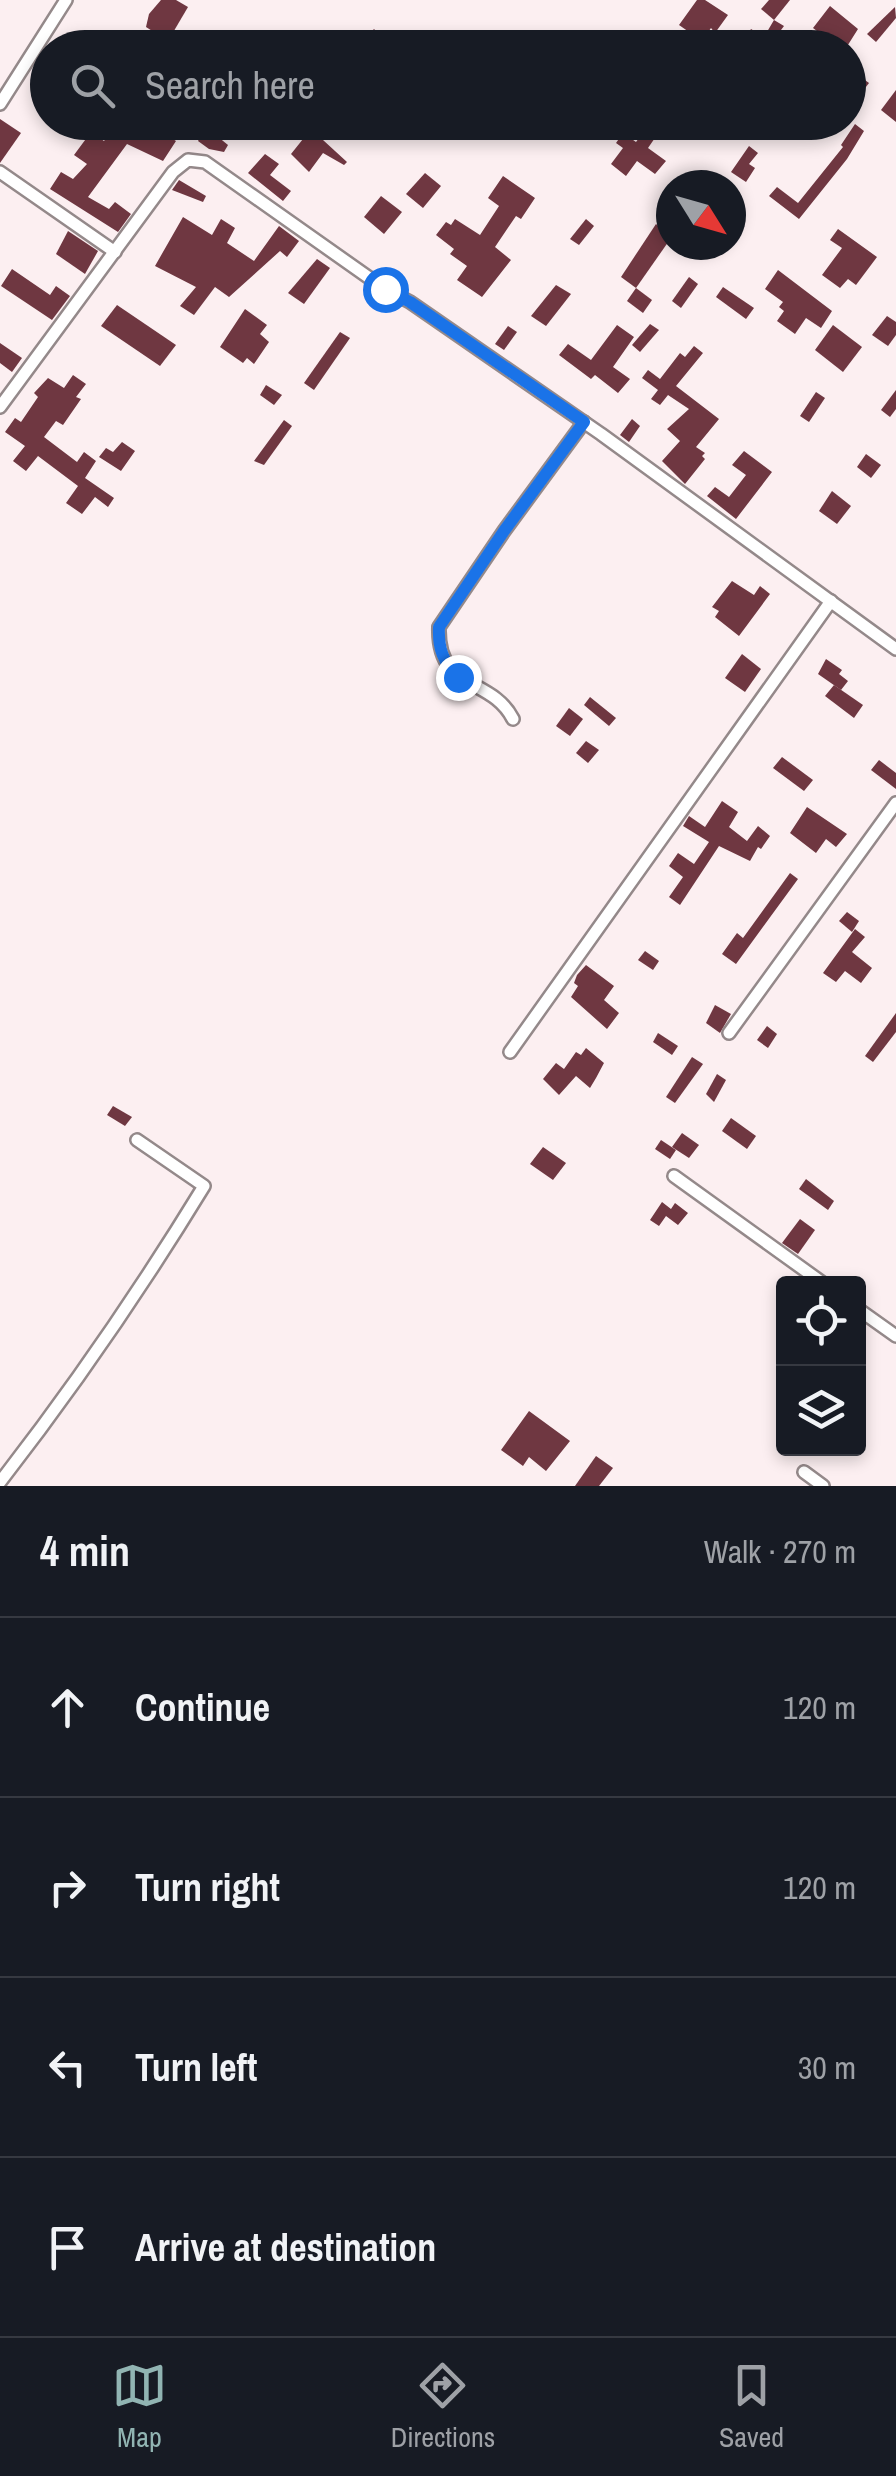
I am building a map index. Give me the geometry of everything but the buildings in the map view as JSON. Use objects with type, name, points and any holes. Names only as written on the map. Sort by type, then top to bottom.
[{"type":"street","points":[[48,30],[66,0]]},
{"type":"street","points":[[0,104],[30,62]]},
{"type":"street","points":[[0,406],[173,172],[188,160],[205,162],[584,422],[896,649]]},
{"type":"street","points":[[0,172],[115,252]]},
{"type":"street","points":[[513,719],[508,708],[447,666],[438,646],[439,627],[584,422]]},
{"type":"street","points":[[510,1052],[830,601]]},
{"type":"street","points":[[729,1033],[896,803]]},
{"type":"street","points":[[0,1482],[62,1403],[134,1300],[204,1186],[137,1140]]},
{"type":"street","points":[[674,1176],[813,1276]]},
{"type":"street","points":[[866,1314],[896,1336]]},
{"type":"street","points":[[804,1472],[823,1486]]},
{"type":"route","points":[[385,289],[410,302],[584,422],[439,627],[438,646],[447,666],[458,677]]}]
